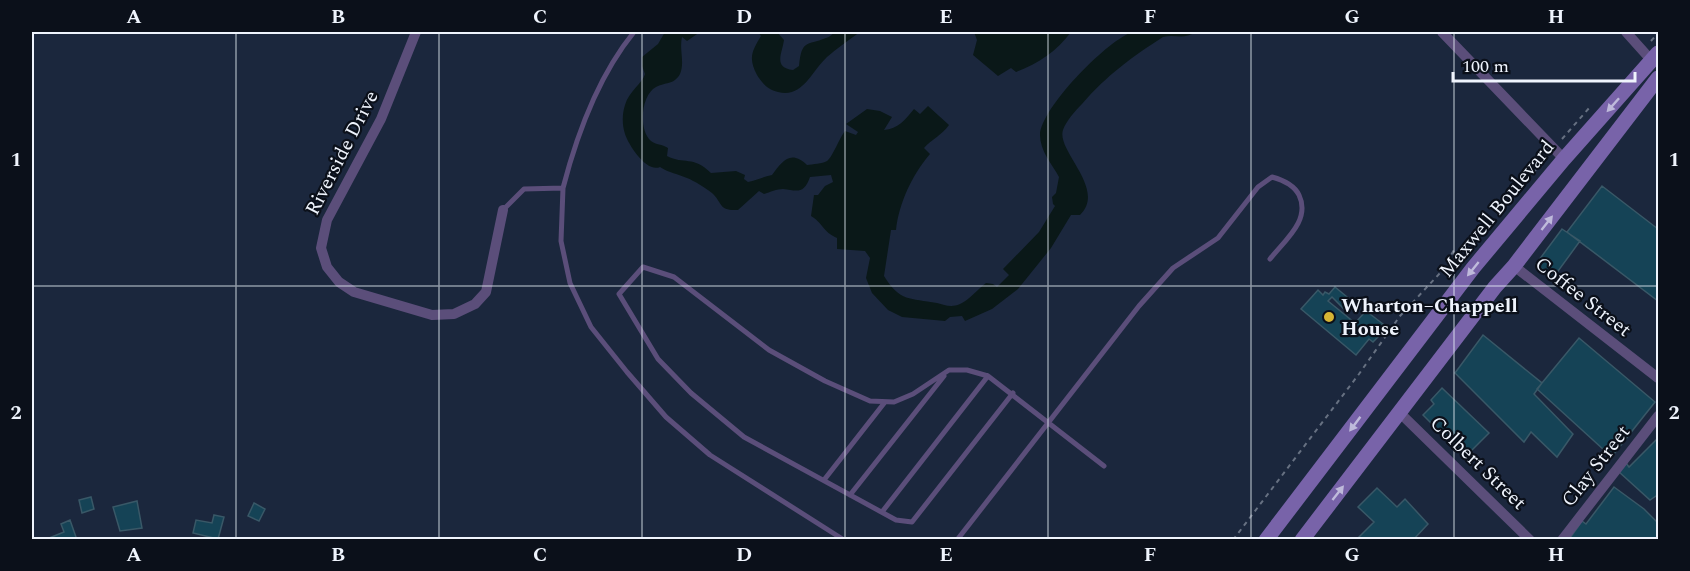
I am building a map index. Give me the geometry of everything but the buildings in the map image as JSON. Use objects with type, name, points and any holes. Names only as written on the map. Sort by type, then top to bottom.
[{"type":"main road","name":"Maxwell Boulevard","points":[[1266,540],[1473,268],[1564,159],[1655,57]]},
{"type":"main road","points":[[1302,540],[1495,287],[1514,266],[1659,78]]},
{"type":"street","name":"Riverside Drive","points":[[416,32],[381,119],[327,220],[322,234],[323,257],[331,274],[354,292],[402,307],[442,316],[462,312],[480,300],[489,283],[503,210]]},
{"type":"street","points":[[1442,32],[1564,159]]},
{"type":"street","points":[[1626,32],[1655,57]]},
{"type":"street","name":"Coffee Street","points":[[1514,266],[1659,378]]},
{"type":"street","name":"Colbert Street","points":[[1400,413],[1530,540]]},
{"type":"street","name":"Clay Street","points":[[1562,540],[1659,416]]},
{"type":"lane","points":[[634,32],[603,81],[569,164],[564,188],[561,241],[570,283],[591,327],[666,417],[710,455],[844,540]]},
{"type":"lane","points":[[957,540],[1138,306],[1173,268],[1218,238],[1258,187],[1272,177],[1282,179],[1296,190],[1304,206],[1301,219],[1270,259]]},
{"type":"lane","points":[[503,210],[524,189],[564,188]]},
{"type":"lane","points":[[1013,393],[912,522],[896,520],[744,437],[692,393],[658,359],[619,294],[643,267],[674,277],[769,350],[834,385],[870,401],[894,402],[913,394],[949,370],[968,370],[988,375],[1013,393],[1104,466]]},
{"type":"lane","points":[[850,495],[949,370]]},
{"type":"lane","points":[[882,512],[988,375]]},
{"type":"lane","points":[[824,480],[885,402]]},
{"type":"path","points":[[1233,540],[1400,316],[1441,272],[1454,250]]},
{"type":"shaded area","points":[[1152,30],[1195,32],[1187,36],[1163,37],[1152,44],[1110,75],[1074,113],[1064,127],[1063,139],[1085,182],[1088,194],[1087,205],[1080,215],[1071,215],[1051,248],[1018,289],[992,309],[965,321],[962,316],[950,317],[945,321],[902,317],[888,310],[872,293],[866,278],[870,258],[865,251],[837,249],[837,238],[811,216],[814,195],[818,195],[825,186],[833,182],[831,175],[810,177],[803,189],[797,191],[781,189],[764,194],[759,191],[738,210],[732,210],[724,208],[712,193],[696,183],[660,167],[650,166],[639,157],[625,134],[624,108],[629,96],[645,74],[642,57],[658,44],[665,32],[700,32],[687,41],[682,37],[682,65],[678,78],[656,87],[647,97],[643,113],[644,129],[651,141],[668,148],[667,156],[694,162],[711,173],[736,171],[745,175],[744,179],[748,182],[772,175],[787,159],[796,158],[807,165],[825,162],[845,131],[856,135],[858,132],[846,124],[867,109],[880,111],[892,117],[884,130],[897,126],[914,109],[920,114],[928,106],[949,125],[924,148],[930,154],[907,190],[896,230],[891,230],[884,276],[901,295],[951,306],[963,302],[986,283],[997,287],[1009,275],[1003,269],[1039,232],[1055,206],[1052,197],[1056,193],[1059,177],[1044,152],[1040,135],[1043,123],[1062,93],[1106,49],[1130,33]]},
{"type":"shaded area","points":[[837,31],[860,32],[827,57],[800,88],[787,93],[771,90],[763,83],[754,69],[753,50],[761,36],[758,32],[777,32],[784,40],[781,63],[793,70],[799,66],[802,51],[806,45],[827,38]]},
{"type":"shaded area","points":[[974,32],[1071,32],[1054,51],[1032,65],[1016,72],[1011,68],[998,76],[973,55],[977,40]]},
{"type":"place","name":"Wharton–Chappell House","points":[[1329,317]]}]
